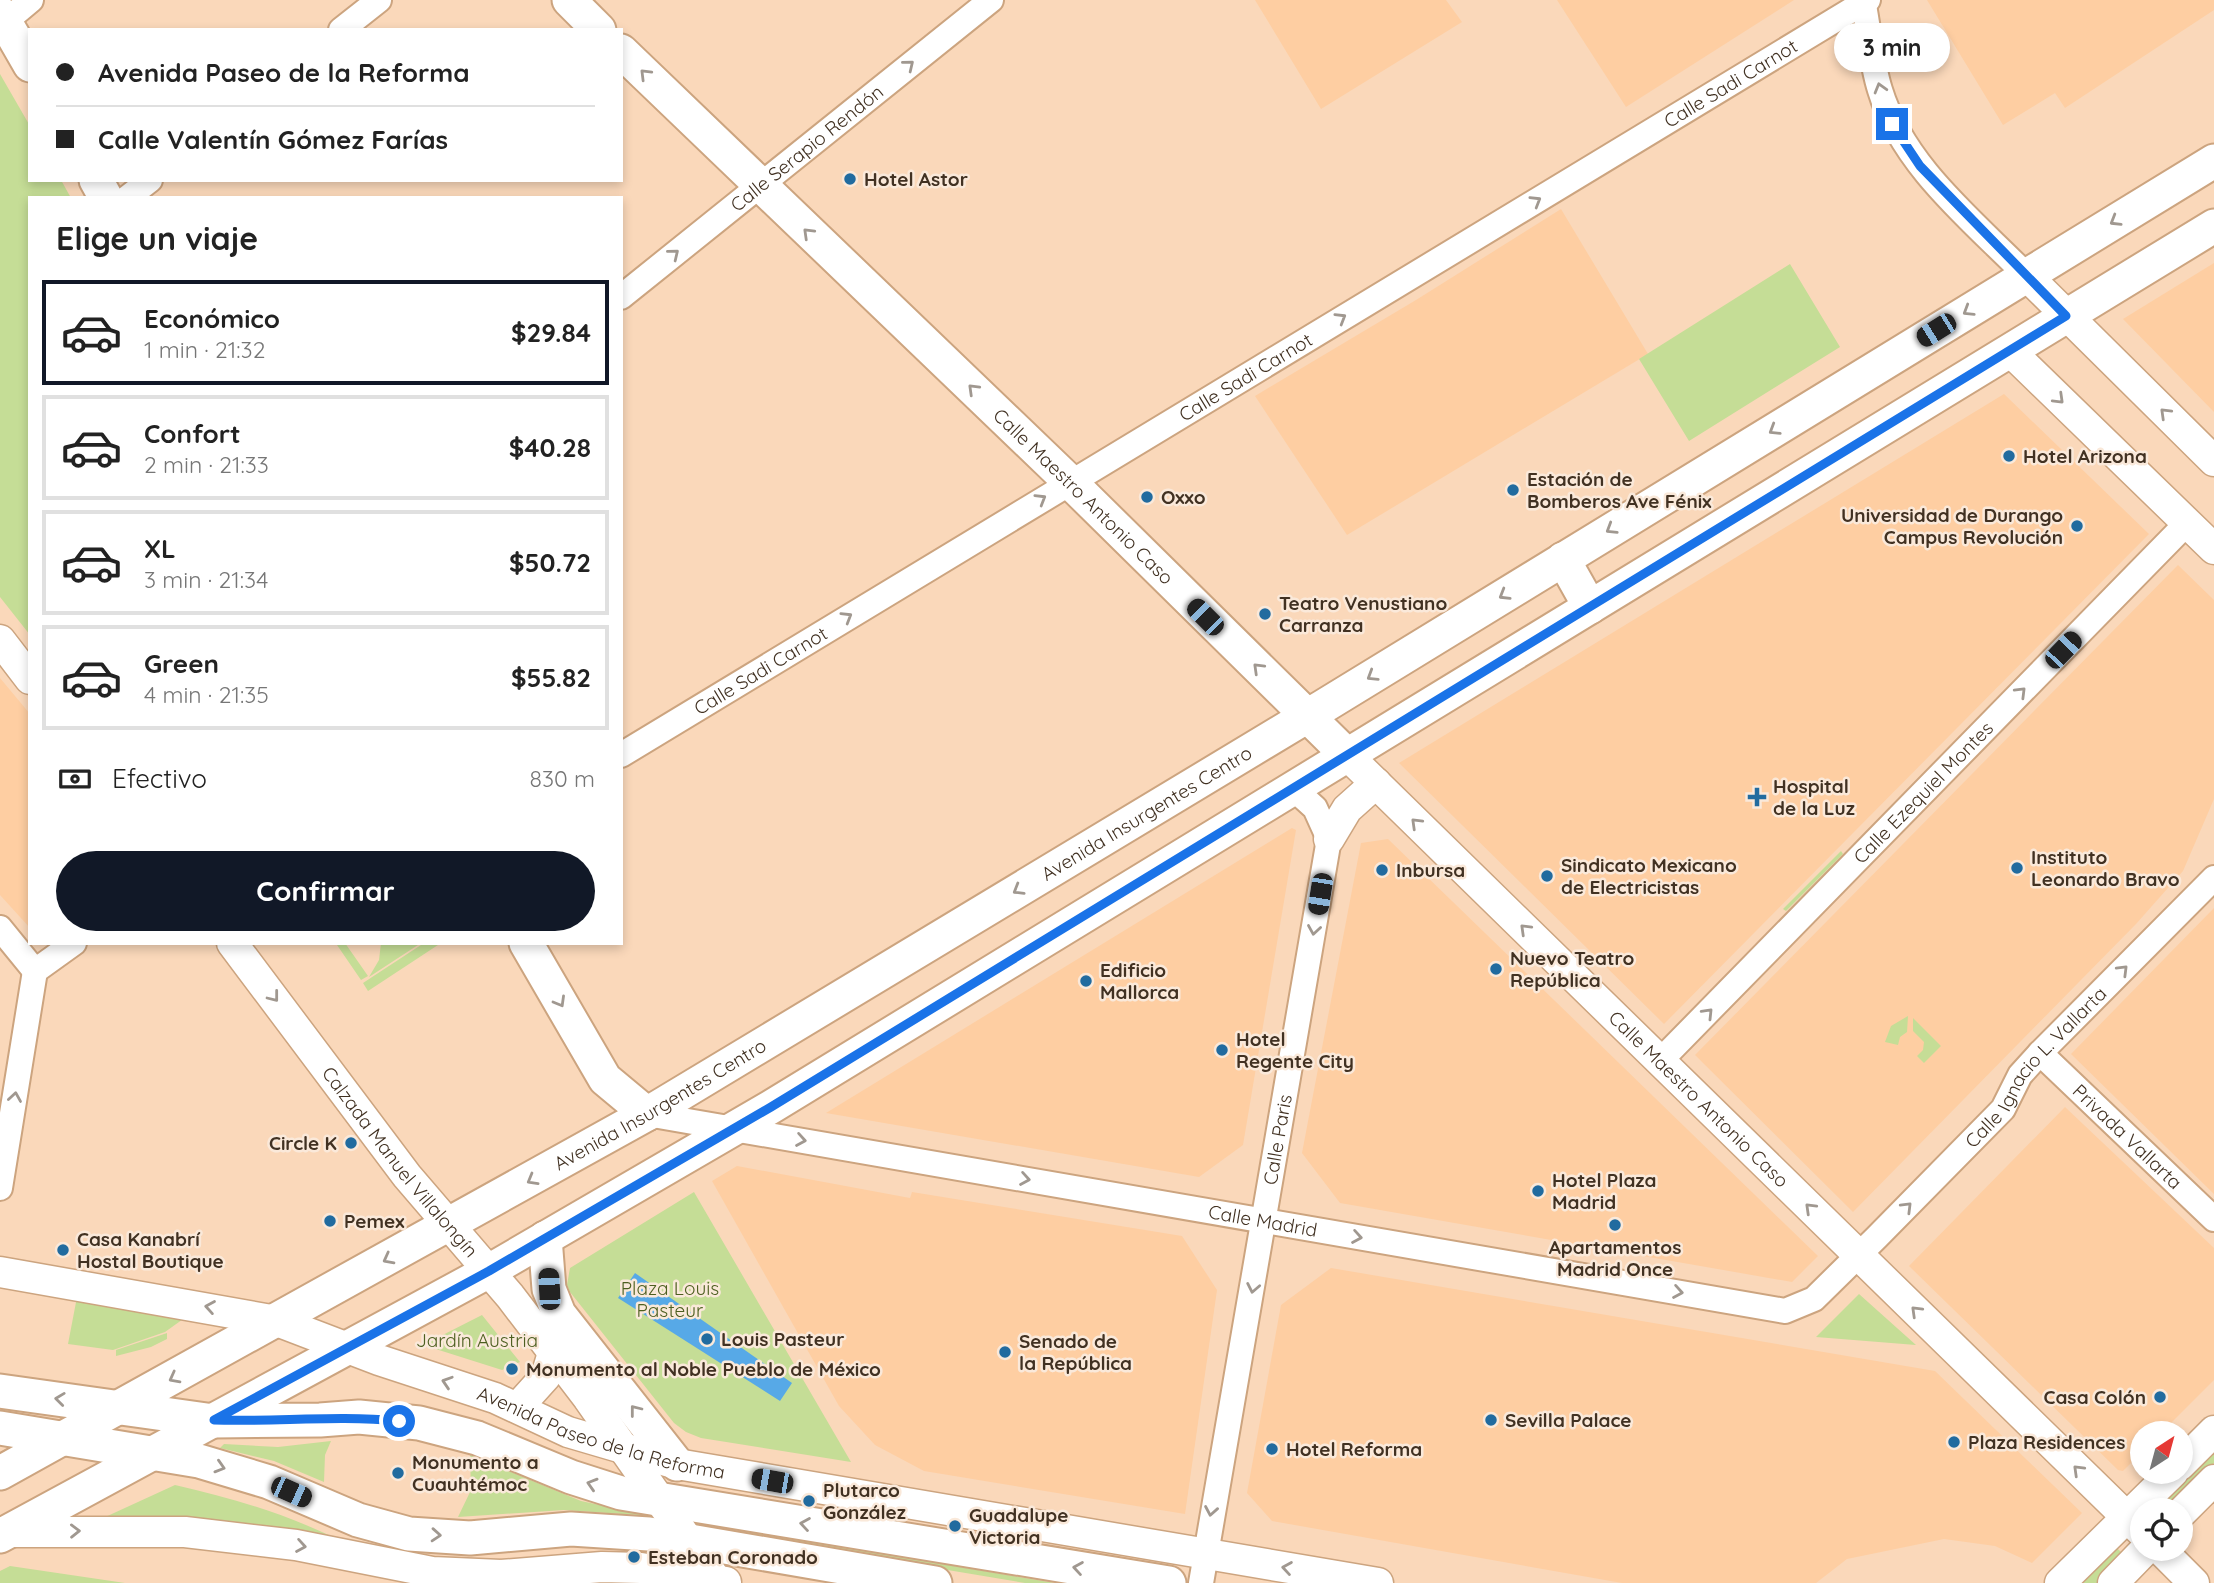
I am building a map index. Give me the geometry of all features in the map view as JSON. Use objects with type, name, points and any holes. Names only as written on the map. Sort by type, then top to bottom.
[{"type":"main road","points":[[569,0],[597,28]]},
{"type":"main road","points":[[2,20],[28,62]]},
{"type":"main road","name":"Calle Maestro Antonio Caso","points":[[623,53],[758,186],[1070,482],[1348,755]]},
{"type":"main road","name":"Avenida Insurgentes Centro","points":[[0,1474],[647,1114],[1307,716],[2214,161]]},
{"type":"main road","points":[[2,1533],[489,1271],[734,1127],[1294,789],[2214,226]]},
{"type":"main road","points":[[1563,559],[1590,607]]},
{"type":"main road","points":[[527,945],[604,1079],[647,1114]]},
{"type":"main road","points":[[545,1238],[549,1289],[559,1314],[677,1464]]},
{"type":"main road","name":"Avenida Paseo de la Reforma","points":[[0,1391],[214,1420],[307,1421],[359,1417],[419,1423],[477,1438],[570,1477],[658,1501],[1169,1583]]},
{"type":"main road","points":[[0,1428],[199,1461],[269,1482],[358,1520],[409,1534],[470,1538],[571,1529],[686,1540],[935,1583]]},
{"type":"street","points":[[2,20],[31,0]]},
{"type":"street","points":[[344,28],[379,0]]},
{"type":"street","name":"Calle Serapio Rendón","points":[[623,295],[991,0]]},
{"type":"street","points":[[1865,1],[1879,89],[1892,124],[1920,166],[2066,316],[2214,461]]},
{"type":"street","name":"Calle Sadi Carnot","points":[[623,754],[1865,1]]},
{"type":"street","points":[[130,196],[147,182]]},
{"type":"street","points":[[2010,351],[2214,549]]},
{"type":"street","name":"Calle Ezequiel Montes","points":[[1660,1061],[2187,523]]},
{"type":"street","points":[[0,640],[28,676]]},
{"type":"street","name":"Calle Maestro Antonio Caso","points":[[1348,755],[2130,1520]]},
{"type":"street","points":[[1329,839],[1346,809],[1376,783]]},
{"type":"street","points":[[1294,789],[1315,808],[1329,839]]},
{"type":"street","name":"Calle Paris","points":[[1203,1569],[1266,1221],[1329,839]]},
{"type":"street","name":"Calle Ignacio L. Vallarta","points":[[1859,1255],[2003,1109],[2020,1075],[2040,1053],[2214,878]]},
{"type":"street","points":[[0,928],[35,971]]},
{"type":"street","points":[[0,1188],[35,971],[71,945]]},
{"type":"street","name":"Calzada Manuel Villalongín","points":[[234,945],[448,1227],[489,1271],[554,1353],[686,1540],[722,1582]]},
{"type":"street","name":"Privada Vallarta","points":[[2040,1053],[2214,1219]]},
{"type":"street","name":"Calle Madrid","points":[[647,1114],[1785,1311],[1814,1299],[1859,1255]]},
{"type":"street","name":"Avenida Paseo de la Reforma","points":[[0,1272],[277,1321],[518,1407],[568,1432],[677,1464],[1203,1569],[1378,1583]]},
{"type":"street","points":[[518,1407],[545,1376],[554,1353]]},
{"type":"street","points":[[2193,1452],[2214,1431]]},
{"type":"street","points":[[2193,1501],[2214,1480]]},
{"type":"street","points":[[2060,1583],[2130,1529]]},
{"type":"street","points":[[2,1533],[185,1532],[296,1545],[432,1572],[501,1575],[602,1567],[641,1568],[722,1582]]},
{"type":"street","points":[[2113,1583],[2134,1561]]},
{"type":"street","points":[[2172,1561],[2194,1583]]},
{"type":"shaded area","points":[[1255,0],[1446,0],[1462,22],[1321,109]]},
{"type":"shaded area","points":[[1557,0],[1794,0],[1626,107]]},
{"type":"shaded area","points":[[1927,0],[2214,0],[2214,10],[2065,108],[2055,93],[2003,125]]},
{"type":"shaded area","points":[[1561,209],[1648,354],[1347,535],[1255,396]]},
{"type":"shaded area","points":[[2214,263],[2214,412],[2123,319]]},
{"type":"shaded area","points":[[2004,394],[2149,534],[1664,1024],[1399,763]]},
{"type":"shaded area","points":[[2178,565],[2214,600],[2214,799],[2183,871],[2136,924],[1853,1212],[1695,1055]]},
{"type":"shaded area","points":[[0,678],[28,712],[28,926],[0,895]]},
{"type":"shaded area","points":[[1292,828],[1296,830],[1243,1145],[1199,1177],[826,1113]]},
{"type":"shaded area","points":[[1388,839],[1818,1256],[1792,1282],[1340,1203],[1302,1153],[1361,843]]},
{"type":"shaded area","points":[[2214,908],[2214,1194],[2071,1054]]},
{"type":"shaded area","points":[[2065,1107],[2214,1248],[2214,1380],[2173,1421],[2130,1421],[2130,1464],[2123,1471],[2118,1470],[1909,1266]]},
{"type":"shaded area","name":"Senado de la República","points":[[737,1166],[910,1198],[912,1192],[1182,1236],[1217,1290],[1185,1514],[924,1471],[875,1445],[839,1406],[712,1181]]},
{"type":"shaded area","points":[[1331,1268],[1935,1371],[2082,1513],[2032,1563],[1995,1546],[1944,1539],[1847,1559],[1816,1583],[1622,1583],[1272,1521],[1247,1493],[1281,1305]]},
{"type":"green space","points":[[0,74],[28,123],[28,182],[62,182],[70,196],[28,196],[28,632],[0,597]]},
{"type":"green space","points":[[1790,264],[1840,347],[1689,441],[1639,359]]},
{"type":"green space","points":[[1841,851],[1843,854],[1786,911],[1783,909]]},
{"type":"green space","points":[[337,945],[346,945],[368,976],[361,980]]},
{"type":"green space","points":[[381,945],[418,945],[369,977],[379,960]]},
{"type":"green space","points":[[421,945],[438,945],[368,991],[363,983]]},
{"type":"green space","points":[[1908,1016],[1907,1032],[1900,1037],[1898,1045],[1885,1042],[1891,1026]]},
{"type":"green space","points":[[1913,1018],[1941,1046],[1924,1063],[1917,1056],[1923,1050],[1924,1042],[1913,1031]]},
{"type":"green space","name":"Plaza Louis Pasteur","points":[[694,1192],[851,1462],[701,1438],[686,1432],[674,1423],[570,1292],[567,1285],[570,1268]]},
{"type":"green space","points":[[1859,1294],[1916,1345],[1816,1337]]},
{"type":"green space","points":[[77,1297],[186,1317],[165,1332],[113,1350],[68,1344]]},
{"type":"green space","name":"Jardín Austria","points":[[482,1315],[520,1362],[502,1370],[423,1345]]},
{"type":"green space","points":[[167,1333],[167,1339],[151,1347],[116,1356],[116,1350]]},
{"type":"green space","points":[[331,1441],[325,1455],[324,1482],[274,1461],[220,1448],[224,1444],[278,1447]]},
{"type":"green space","points":[[2214,1449],[2214,1463],[2181,1498],[2166,1498],[2180,1484],[2193,1484],[2193,1470]]},
{"type":"green space","points":[[470,1455],[581,1501],[651,1516],[564,1510],[458,1517],[471,1490]]},
{"type":"green space","points":[[175,1485],[257,1507],[335,1538],[90,1524]]},
{"type":"green space","points":[[739,1530],[1055,1583],[1025,1583],[738,1535]]},
{"type":"green space","points":[[2115,1546],[2124,1555],[2097,1583],[2078,1583]]},
{"type":"green space","points":[[10,1566],[125,1583],[0,1583],[0,1571]]},
{"type":"water","points":[[635,1273],[792,1383],[780,1401],[618,1298]]},
{"type":"place","name":"Hotel Astor","points":[[850,179]]},
{"type":"place","name":"Hotel Arizona","points":[[2009,456]]},
{"type":"place","name":"Estación de Bomberos Ave Fénix","points":[[1513,490]]},
{"type":"place","name":"Oxxo","points":[[1147,497]]},
{"type":"place","name":"Universidad de Durango Campus Revolución","points":[[2077,526]]},
{"type":"place","name":"Teatro Venustiano Carranza","points":[[1265,614]]},
{"type":"place","name":"Hospital de la Luz","points":[[1757,797]]},
{"type":"place","name":"Instituto Leonardo Bravo","points":[[2017,868]]},
{"type":"place","name":"Inbursa","points":[[1382,870]]},
{"type":"place","name":"Sindicato Mexicano de Electricistas","points":[[1547,876]]},
{"type":"place","name":"Nuevo Teatro República","points":[[1496,969]]},
{"type":"place","name":"Edificio Mallorca","points":[[1086,981]]},
{"type":"place","name":"Hotel Regente City","points":[[1222,1050]]},
{"type":"place","name":"Circle K","points":[[351,1143]]},
{"type":"place","name":"Hotel Plaza Madrid","points":[[1538,1191]]},
{"type":"place","name":"Pemex","points":[[330,1221]]},
{"type":"place","name":"Apartamentos Madrid Once","points":[[1615,1225]]},
{"type":"place","name":"Casa Kanabrí Hostal Boutique","points":[[63,1250]]},
{"type":"place","name":"Louis Pasteur","points":[[707,1339]]},
{"type":"place","name":"Senado de la República","points":[[1005,1352]]},
{"type":"place","name":"Monumento al Noble Pueblo de México","points":[[512,1369]]},
{"type":"place","name":"Casa Colón","points":[[2160,1397]]},
{"type":"place","name":"Sevilla Palace","points":[[1491,1420]]},
{"type":"place","name":"Plaza Residences","points":[[1954,1442]]},
{"type":"place","name":"Hotel Reforma","points":[[1272,1449]]},
{"type":"place","name":"Monumento a Cuauhtémoc","points":[[398,1473]]},
{"type":"place","name":"Plutarco González","points":[[809,1501]]},
{"type":"place","name":"Guadalupe Victoria","points":[[955,1526]]},
{"type":"place","name":"Esteban Coronado","points":[[634,1557]]},
{"type":"route","points":[[399,1421],[359,1417],[268,1422],[214,1420],[489,1271],[771,1107],[2066,316],[1920,166],[1892,124]]}]
